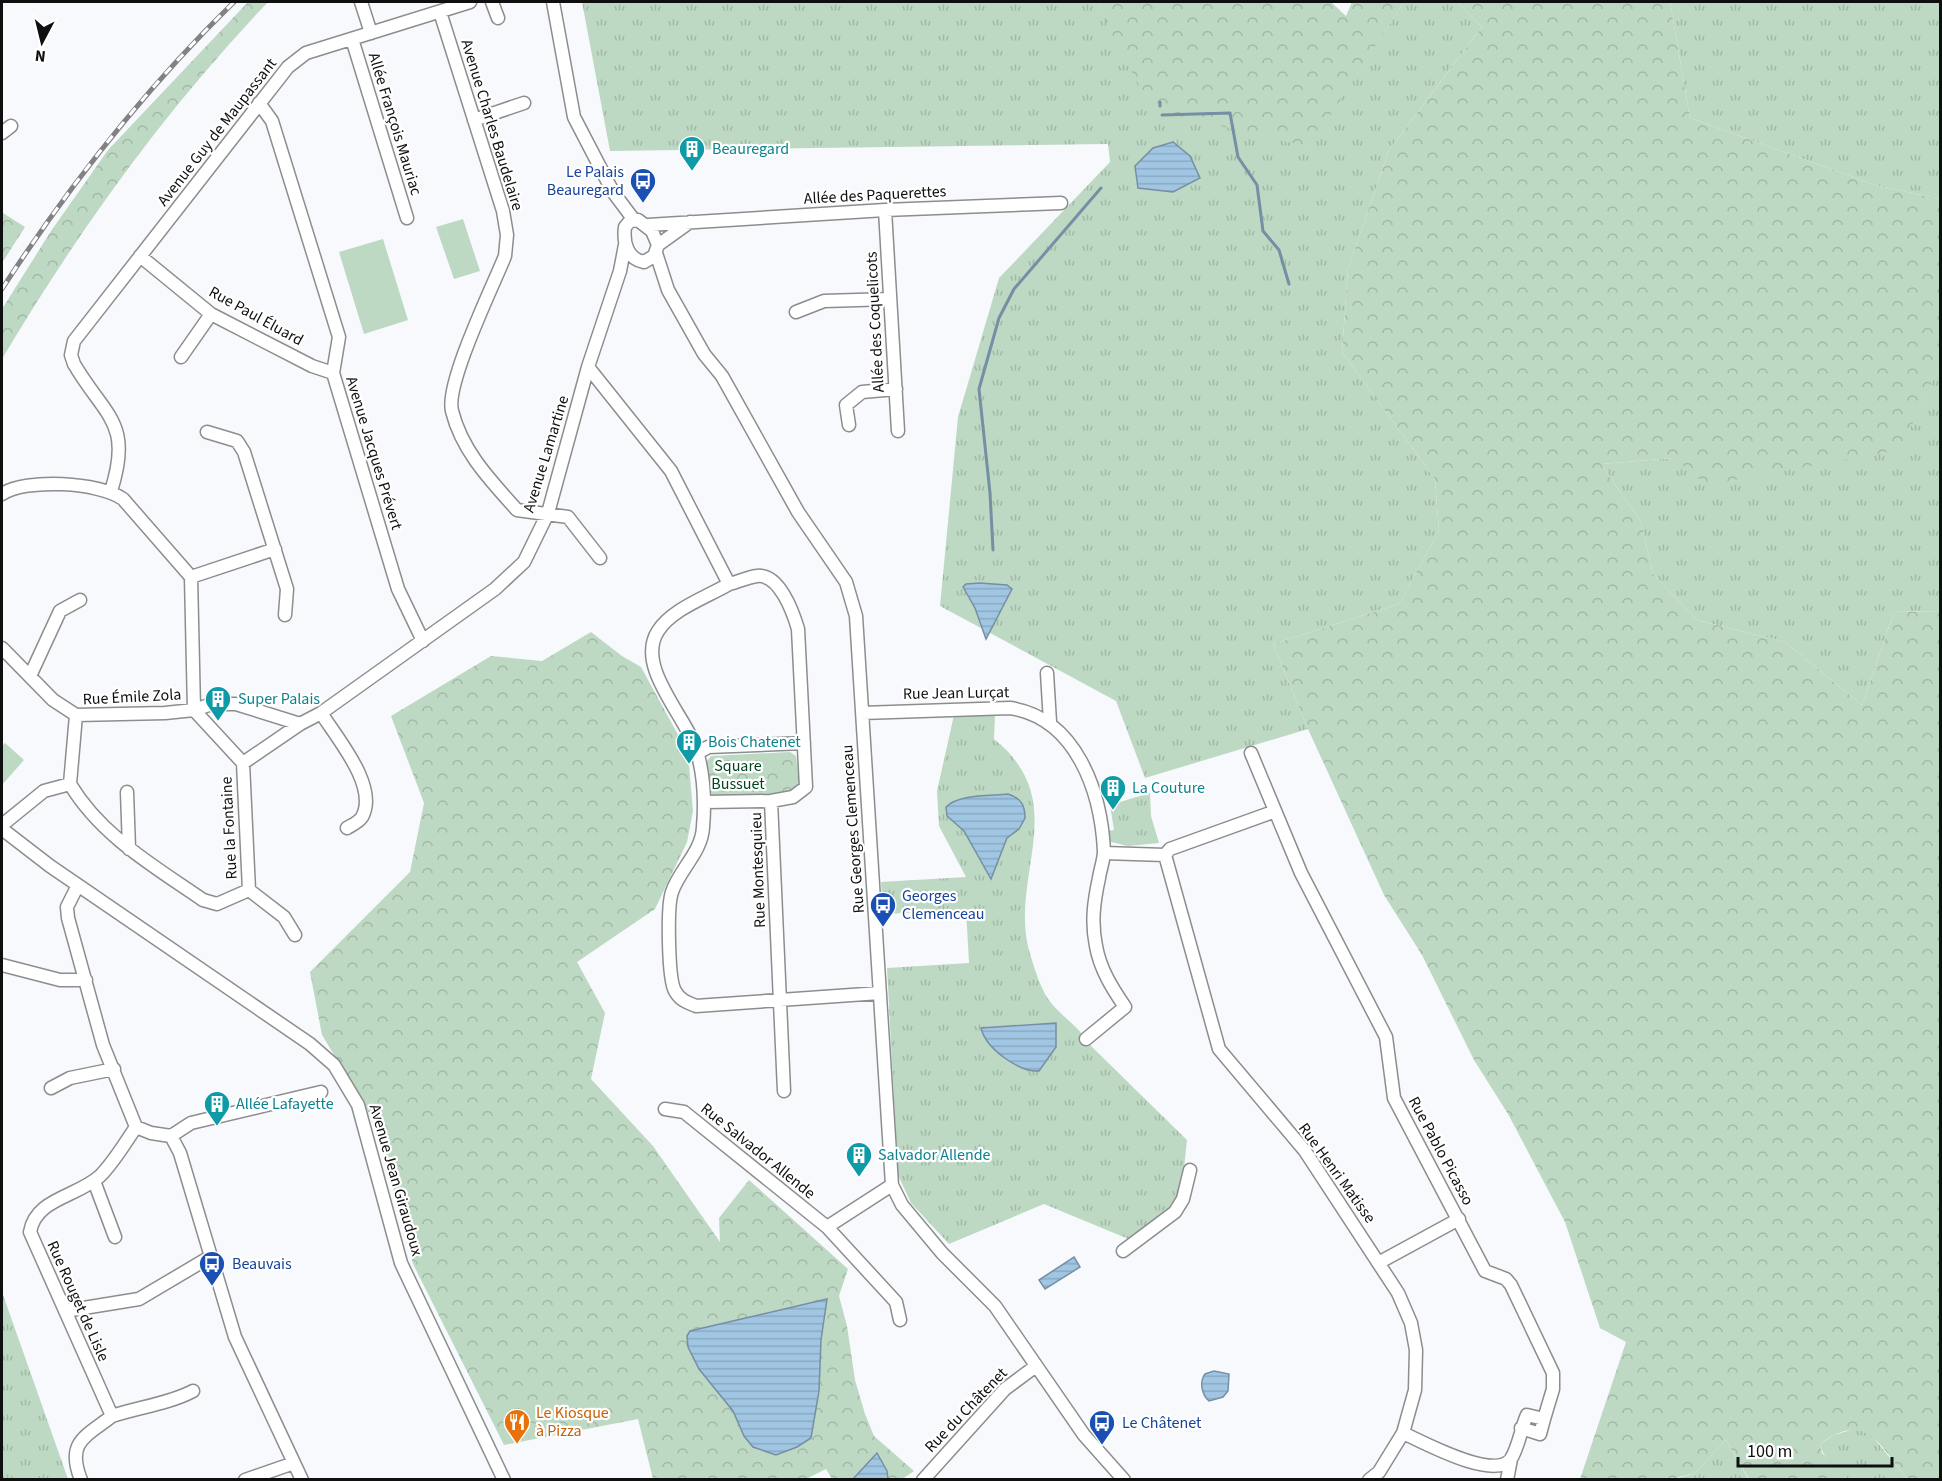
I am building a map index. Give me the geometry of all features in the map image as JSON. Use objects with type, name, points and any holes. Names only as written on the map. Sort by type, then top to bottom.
[{"type":"street","points":[[361,2],[371,33]]},
{"type":"street","name":"Avenue Guy de Maupassant","points":[[111,491],[118,470],[119,435],[115,423],[79,373],[71,355],[74,341],[288,67],[306,53],[470,2]]},
{"type":"street","points":[[492,2],[498,18]]},
{"type":"street","points":[[553,2],[574,117],[630,223],[625,245]]},
{"type":"street","name":"Avenue Charles Baudelaire","points":[[440,12],[503,211],[507,235],[505,255],[453,386],[452,410],[475,463],[517,510],[568,517],[600,558]]},
{"type":"street","name":"Allée François Mauriac","points":[[352,39],[407,218]]},
{"type":"street","name":"Avenue Jacques Prévert","points":[[260,103],[272,121],[339,336],[333,373],[398,589],[423,641]]},
{"type":"street","points":[[474,120],[524,103]]},
{"type":"street","name":"Allée des Paquerettes","points":[[648,225],[885,210],[1061,203]]},
{"type":"street","name":"Allée des Coquelicots","points":[[885,210],[898,431]]},
{"type":"street","points":[[620,271],[640,261],[690,222]]},
{"type":"street","points":[[630,223],[648,225]]},
{"type":"street","name":"Rue Georges Clemenceau","points":[[648,225],[657,238],[657,249],[669,290],[704,354],[722,376],[760,441],[798,512],[846,582],[856,616],[892,1185],[902,1204],[942,1253],[995,1306],[1036,1366]]},
{"type":"street","name":"Avenue Lamartine","points":[[321,713],[495,589],[524,562],[548,513],[588,367],[620,271],[625,245]]},
{"type":"street","name":"Rue Georges Clemenceau","points":[[625,245],[669,290]]},
{"type":"street","name":"Rue Paul Éluard","points":[[140,256],[211,314],[312,366],[333,373]]},
{"type":"street","points":[[796,312],[824,301],[891,299]]},
{"type":"street","points":[[181,357],[211,314]]},
{"type":"street","points":[[588,367],[671,471],[729,584],[672,616],[657,632],[651,650],[655,671],[698,753],[705,802],[703,832],[672,890],[667,909],[673,988],[682,1001],[696,1006],[880,993]]},
{"type":"street","points":[[849,425],[846,405],[854,398],[862,392],[896,389]]},
{"type":"street","points":[[207,432],[237,441],[244,452],[287,589],[285,615]]},
{"type":"street","points":[[2,494],[12,487],[25,484],[97,487],[111,491],[123,499],[191,577],[274,549]]},
{"type":"street","name":"Rue Montesquieu","points":[[729,584],[759,575],[773,580],[793,614],[798,629],[806,787],[793,797],[771,801],[784,1091]]},
{"type":"street","name":"Rue Émile Zola","points":[[191,577],[194,710],[243,763]]},
{"type":"street","points":[[30,676],[60,611],[80,600]]},
{"type":"street","points":[[2,648],[53,700],[76,715]]},
{"type":"street","points":[[1047,673],[1050,722]]},
{"type":"street","name":"Rue Émile Zola","points":[[70,784],[76,715],[194,710],[212,705],[236,704],[300,724]]},
{"type":"street","name":"Rue Jean Lurçat","points":[[862,713],[1010,708],[1030,711],[1050,722],[1069,741],[1087,772],[1104,853],[1092,913],[1096,946],[1107,980],[1125,1007],[1086,1039]]},
{"type":"street","points":[[243,763],[300,724],[321,713],[363,780],[367,802],[361,819],[347,828]]},
{"type":"street","points":[[698,753],[708,747],[804,742]]},
{"type":"street","name":"Rue Pablo Picasso","points":[[1251,753],[1273,812],[1300,873],[1386,1037],[1394,1098],[1485,1271],[1506,1279],[1511,1285],[1553,1372],[1553,1389],[1544,1419],[1527,1415],[1511,1459],[1507,1479]]},
{"type":"street","name":"Rue la Fontaine","points":[[243,763],[249,890],[284,917],[296,935]]},
{"type":"street","points":[[2,825],[44,792],[70,784]]},
{"type":"street","name":"Rue la Fontaine","points":[[70,784],[84,807],[129,849],[203,900],[217,903],[249,890]]},
{"type":"street","points":[[127,792],[129,849]]},
{"type":"street","points":[[705,802],[771,801]]},
{"type":"street","points":[[1104,853],[1162,854],[1170,849],[1273,812]]},
{"type":"street","name":"Avenue Jean Giraudoux","points":[[2,830],[78,885],[310,1044],[334,1065],[358,1105],[401,1263],[504,1479]]},
{"type":"street","name":"Rue Henri Matisse","points":[[1162,854],[1220,1049],[1305,1151],[1380,1262],[1407,1312],[1416,1350],[1416,1390],[1403,1432],[1378,1472],[1369,1479]]},
{"type":"street","points":[[78,885],[68,908],[68,918],[103,1045],[136,1127],[151,1134],[171,1136],[191,1123],[321,1092]]},
{"type":"street","points":[[2,965],[60,980],[86,980]]},
{"type":"street","points":[[51,1088],[70,1078],[114,1069]]},
{"type":"street","name":"Rue Salvador Allende","points":[[665,1109],[684,1112],[827,1227],[896,1302],[900,1320]]},
{"type":"street","name":"Rue Rouget de Lisle","points":[[112,1416],[30,1232],[32,1220],[43,1209],[94,1181],[136,1127]]},
{"type":"street","points":[[171,1136],[180,1153],[234,1337],[302,1479]]},
{"type":"street","points":[[1123,1251],[1175,1212],[1183,1199],[1190,1170]]},
{"type":"street","points":[[94,1181],[115,1237]]},
{"type":"street","points":[[827,1227],[892,1185]]},
{"type":"street","points":[[1380,1262],[1459,1219]]},
{"type":"street","points":[[64,1311],[139,1299],[210,1257]]},
{"type":"street","points":[[1036,1366],[1084,1435],[1124,1479]]},
{"type":"street","name":"Rue du Châtenet","points":[[923,1479],[1005,1389],[1036,1366]]},
{"type":"street","points":[[81,1479],[74,1462],[79,1442],[112,1416],[150,1404],[174,1401],[193,1391]]},
{"type":"street","points":[[1403,1432],[1475,1473],[1503,1467],[1511,1459]]},
{"type":"street","points":[[244,1479],[294,1463]]},
{"type":"green space","points":[[248,2],[268,2],[194,85],[125,173],[61,264],[2,359],[2,309],[51,231],[108,150]]},
{"type":"green space","points":[[582,2],[1099,2],[1109,27],[1309,147],[1404,2],[1457,2],[1482,27],[1389,150],[1348,269],[1342,352],[1435,479],[1439,531],[1399,604],[1273,644],[1308,729],[1145,778],[1116,701],[940,606],[958,417],[999,278],[1110,162],[1108,144],[610,151]]},
{"type":"green space","points":[[1099,2],[1331,2],[1346,16],[1352,2],[1404,2],[1310,147],[1152,110],[1108,27]]},
{"type":"green space","points":[[1457,2],[1670,2],[1690,118],[1875,185],[1940,199],[1940,366],[1900,450],[1706,485],[1674,458],[1601,464],[1641,522],[1653,574],[1697,620],[1785,642],[1862,705],[1894,612],[1940,611],[1940,1479],[1907,1479],[1871,1436],[1861,1431],[1849,1430],[1836,1434],[1820,1444],[1822,1453],[1848,1479],[1749,1479],[1726,1440],[1695,1473],[1672,1479],[1580,1479],[1626,1342],[1600,1328],[1565,1222],[1508,1114],[1474,1060],[1422,955],[1384,895],[1308,729],[1273,644],[1399,604],[1439,531],[1435,479],[1342,352],[1348,269],[1389,150],[1482,27]]},
{"type":"green space","points":[[1670,2],[1940,2],[1940,199],[1875,185],[1690,118]]},
{"type":"green space","points":[[3,213],[25,227],[2,263],[2,216]]},
{"type":"green space","points":[[463,219],[480,271],[454,279],[436,227]]},
{"type":"green space","points":[[383,239],[408,320],[364,334],[339,252]]},
{"type":"green space","points":[[1940,366],[1940,611],[1894,612],[1862,705],[1785,642],[1697,620],[1653,574],[1641,522],[1601,464],[1674,458],[1899,450]]},
{"type":"green space","points":[[591,632],[622,656],[641,667],[688,753],[693,811],[687,842],[655,909],[577,962],[605,1013],[591,1079],[653,1146],[720,1242],[719,1218],[749,1180],[848,1269],[839,1296],[847,1326],[855,1380],[874,1436],[914,1471],[901,1480],[832,1479],[826,1469],[806,1479],[653,1479],[638,1419],[504,1445],[413,1264],[377,1126],[322,1035],[310,972],[410,872],[424,803],[391,716],[491,656],[542,661]]},
{"type":"green space","points":[[954,715],[995,715],[994,739],[1018,763],[1030,789],[1034,815],[1025,926],[1030,954],[1045,993],[1052,1004],[1089,1044],[1187,1140],[1182,1187],[1174,1205],[1131,1240],[1044,1204],[949,1244],[911,1203],[898,1175],[887,968],[969,963],[966,910],[883,914],[881,882],[966,877],[939,826],[937,791]]},
{"type":"green space","points":[[5,743],[24,760],[2,785],[2,746]]},
{"type":"green space","name":"Square Bussuet","points":[[790,752],[796,756],[800,786],[791,793],[722,796],[713,795],[707,788],[707,761],[711,756]]},
{"type":"green space","points":[[1150,793],[1151,816],[1159,843],[1128,846],[1111,842],[1106,831],[1114,830],[1110,805]]},
{"type":"green space","points":[[2,1292],[68,1479],[2,1479]]},
{"type":"green space","points":[[1854,1429],[1869,1432],[1907,1479],[1848,1479],[1835,1467],[1827,1459],[1820,1444],[1834,1435]]},
{"type":"green space","points":[[1726,1440],[1749,1480],[1672,1480],[1695,1473]]},
{"type":"water","points":[[1173,142],[1190,156],[1200,178],[1173,192],[1138,188],[1135,166],[1153,148]]},
{"type":"water","points":[[966,584],[1007,585],[1012,589],[986,639],[975,608],[963,587]]},
{"type":"water","points":[[1008,794],[1021,803],[1025,818],[1019,829],[1007,838],[991,879],[964,831],[947,816],[946,807],[967,798]]},
{"type":"water","points":[[1056,1023],[1056,1047],[1039,1071],[1022,1068],[1004,1058],[989,1044],[981,1028]]},
{"type":"water","points":[[1074,1257],[1080,1267],[1045,1289],[1039,1280]]},
{"type":"water","points":[[827,1299],[821,1340],[819,1391],[811,1438],[797,1447],[776,1455],[753,1447],[744,1436],[733,1411],[699,1369],[688,1347],[687,1336],[690,1331]]},
{"type":"water","points":[[1214,1371],[1229,1374],[1228,1391],[1223,1397],[1209,1401],[1203,1392],[1202,1381],[1205,1374]]},
{"type":"water","points":[[877,1453],[887,1471],[888,1479],[853,1479]]},
{"type":"waterway","points":[[1162,115],[1230,113],[1238,157],[1257,185],[1263,231],[1279,250],[1289,284]]},
{"type":"waterway","points":[[993,550],[990,493],[979,389],[999,318],[1014,289],[1101,188]]},
{"type":"railway","points":[[2,289],[54,212],[139,103],[234,2]]},
{"type":"place","name":"Beauregard","points":[[692,172]]},
{"type":"place","name":"Le Palais Beauregard","points":[[643,204]]},
{"type":"place","name":"Super Palais","points":[[218,722]]},
{"type":"place","name":"Bois Chatenet","points":[[689,765]]},
{"type":"place","name":"La Couture","points":[[1113,811]]},
{"type":"place","name":"Georges Clemenceau","points":[[883,928]]},
{"type":"place","name":"Allée Lafayette","points":[[217,1127]]},
{"type":"place","name":"Salvador Allende","points":[[859,1178]]},
{"type":"place","name":"Beauvais","points":[[212,1287]]},
{"type":"place","name":"Le Kiosque à Pizza","points":[[517,1445]]},
{"type":"place","name":"Le Châtenet","points":[[1102,1446]]}]
